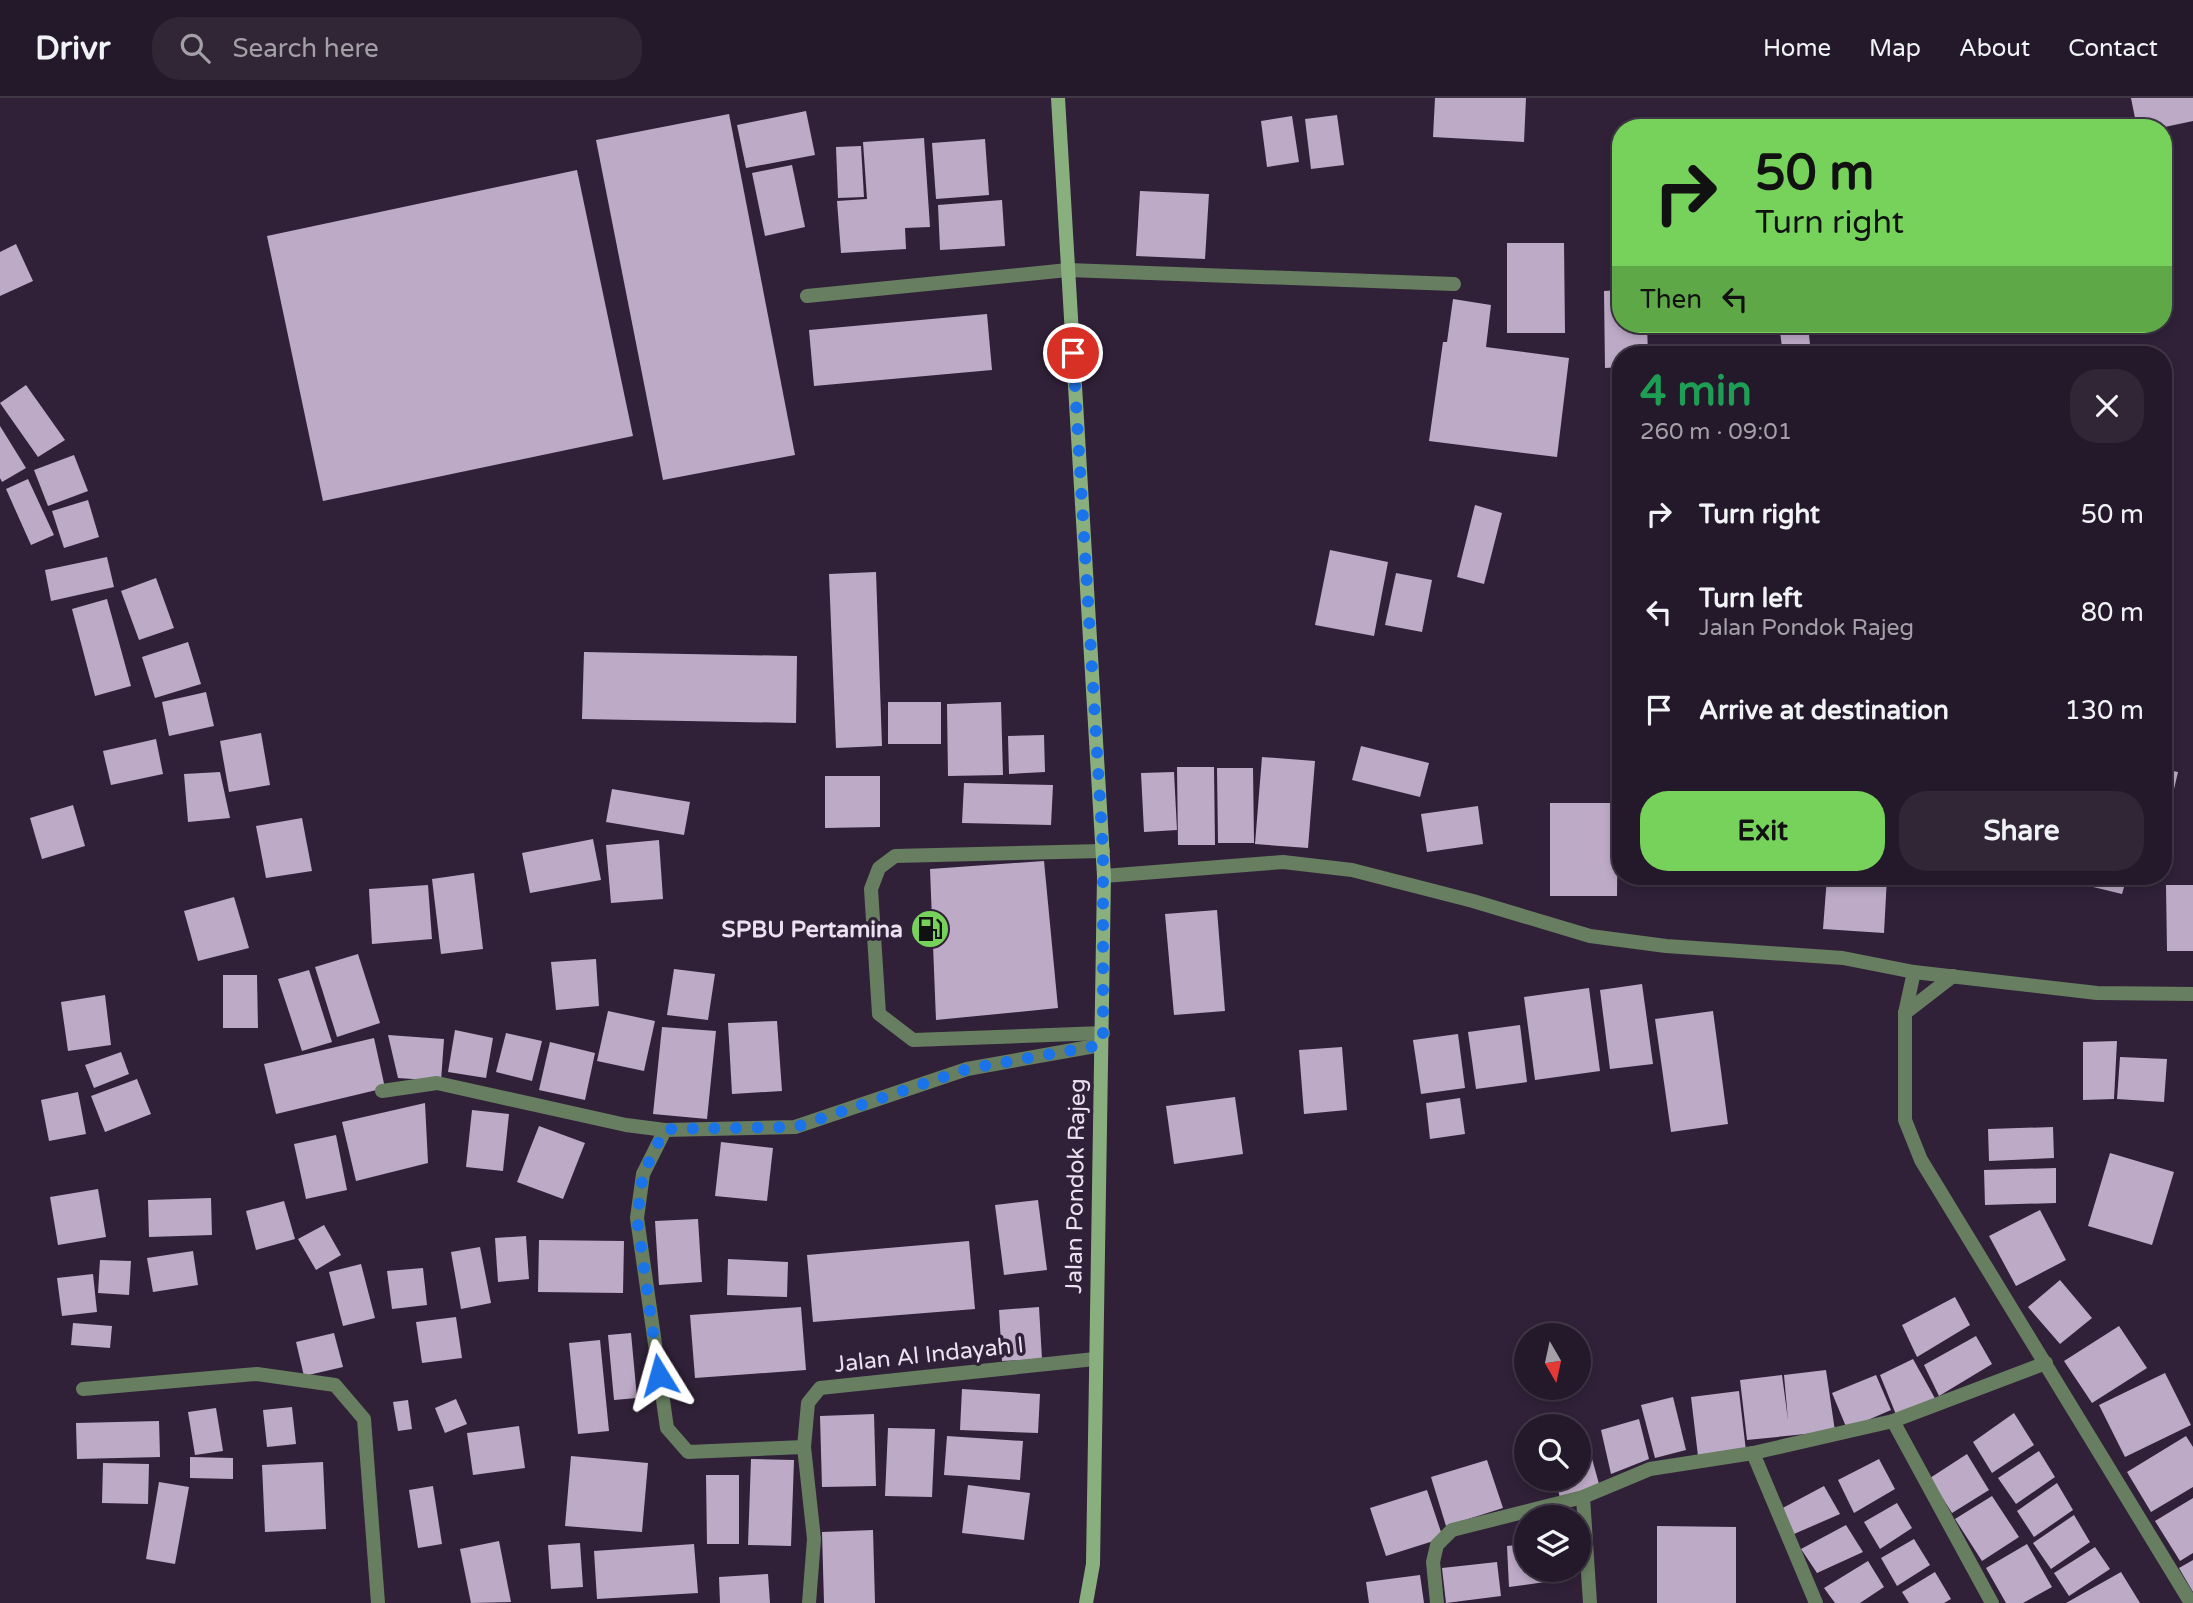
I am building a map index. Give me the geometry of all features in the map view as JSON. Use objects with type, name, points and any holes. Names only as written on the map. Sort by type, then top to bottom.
[{"type":"main road","name":"Jalan Pondok Rajeg","points":[[1058,98],[1104,876],[1093,1564],[1086,1603]]},
{"type":"street","points":[[807,296],[1068,270],[1454,284]]},
{"type":"street","points":[[1102,1039],[913,1040],[879,1014],[871,889],[879,868],[895,856],[1103,851]]},
{"type":"street","points":[[1104,876],[1283,862],[1338,869],[1473,901],[1590,936],[1666,946],[1843,958],[1914,972],[2097,993],[2193,994]]},
{"type":"street","points":[[1914,972],[1905,1013],[1905,1120],[1921,1160],[2191,1603]]},
{"type":"street","points":[[1905,1013],[1953,976]]},
{"type":"street","points":[[382,1091],[437,1083],[626,1125],[665,1129],[796,1127],[967,1069],[1102,1039]]},
{"type":"street","points":[[665,1129],[643,1174],[637,1218],[667,1427],[688,1452],[804,1447]]},
{"type":"street","name":"Jalan Al Indayah I","points":[[809,1603],[814,1539],[804,1447],[808,1403],[820,1388],[1095,1359]]},
{"type":"street","points":[[1437,1603],[1433,1562],[1437,1545],[1452,1530],[1583,1497],[1650,1469],[1753,1453],[1893,1421],[2046,1363]]},
{"type":"street","points":[[83,1389],[257,1374],[335,1385],[364,1419],[378,1603]]},
{"type":"street","points":[[1893,1421],[1992,1603]]},
{"type":"street","points":[[1753,1453],[1816,1603]]},
{"type":"street","points":[[1583,1497],[1590,1603]]},
{"type":"building","points":[[1435,98],[1526,98],[1524,142],[1433,137]]},
{"type":"building","points":[[2131,98],[2193,98],[2193,121],[2172,125],[2172,119],[2135,119]]},
{"type":"building","points":[[806,111],[815,155],[746,168],[737,125]]},
{"type":"building","points":[[729,114],[795,455],[663,480],[596,140]]},
{"type":"building","points":[[1337,115],[1344,165],[1311,169],[1305,119]]},
{"type":"building","points":[[1292,116],[1299,162],[1267,167],[1261,121]]},
{"type":"building","points":[[924,138],[930,227],[905,228],[906,249],[841,253],[837,201],[867,199],[863,142]]},
{"type":"building","points":[[985,139],[989,195],[936,199],[932,143]]},
{"type":"building","points":[[861,146],[864,197],[838,198],[836,147]]},
{"type":"building","points":[[792,165],[805,227],[765,236],[752,173]]},
{"type":"building","points":[[577,170],[633,436],[323,501],[267,236]]},
{"type":"building","points":[[1140,191],[1209,194],[1205,259],[1136,256]]},
{"type":"building","points":[[1002,200],[1005,246],[940,250],[938,205]]},
{"type":"building","points":[[1507,243],[1564,243],[1565,333],[1507,333]]},
{"type":"building","points":[[16,244],[33,281],[0,296],[0,252]]},
{"type":"building","points":[[1612,290],[1612,333],[1647,333],[1648,346],[1612,346],[1612,368],[1605,368],[1604,291]]},
{"type":"building","points":[[1453,299],[1491,305],[1486,347],[1569,358],[1557,457],[1429,441],[1443,342],[1447,342]]},
{"type":"building","points":[[987,314],[992,370],[814,386],[809,330]]},
{"type":"building","points":[[1780,333],[1823,333],[1809,335],[1810,346],[1782,346]]},
{"type":"building","points":[[26,385],[65,440],[38,457],[0,403]]},
{"type":"building","points":[[0,426],[26,468],[2,482],[0,478]]},
{"type":"building","points":[[74,455],[88,491],[48,506],[34,470]]},
{"type":"building","points":[[28,479],[54,535],[31,545],[6,489]]},
{"type":"building","points":[[88,500],[99,537],[64,548],[52,511]]},
{"type":"building","points":[[1475,505],[1502,513],[1484,584],[1457,577]]},
{"type":"building","points":[[1330,550],[1388,562],[1374,636],[1315,625]]},
{"type":"building","points":[[107,557],[114,587],[51,601],[45,570]]},
{"type":"building","points":[[876,572],[882,746],[836,748],[829,574]]},
{"type":"building","points":[[1396,573],[1432,580],[1422,632],[1385,625]]},
{"type":"building","points":[[156,578],[174,628],[139,640],[121,591]]},
{"type":"building","points":[[107,599],[131,686],[95,696],[72,609]]},
{"type":"building","points":[[188,642],[201,684],[155,698],[142,657]]},
{"type":"building","points":[[584,652],[797,656],[796,723],[582,719]]},
{"type":"building","points":[[206,692],[214,726],[169,736],[162,702]]},
{"type":"building","points":[[888,702],[941,702],[941,744],[888,744]]},
{"type":"building","points":[[1001,702],[1003,775],[948,776],[947,704]]},
{"type":"building","points":[[261,733],[270,785],[229,792],[220,741]]},
{"type":"building","points":[[1044,735],[1045,772],[1009,774],[1008,736]]},
{"type":"building","points":[[156,739],[163,774],[111,785],[103,751]]},
{"type":"building","points":[[1361,746],[1429,763],[1420,797],[1352,780]]},
{"type":"building","points":[[1262,757],[1315,761],[1308,848],[1255,844]]},
{"type":"building","points":[[1177,767],[1214,767],[1215,845],[1178,845]]},
{"type":"building","points":[[1217,768],[1253,768],[1254,843],[1218,843]]},
{"type":"building","points":[[2172,771],[2178,772],[2172,798]]},
{"type":"building","points":[[220,772],[230,818],[188,822],[184,774]]},
{"type":"building","points":[[1174,772],[1177,830],[1144,832],[1141,773]]},
{"type":"building","points":[[825,776],[880,776],[880,827],[825,828]]},
{"type":"building","points":[[964,783],[1053,785],[1051,825],[962,823]]},
{"type":"building","points":[[612,789],[690,802],[684,835],[606,822]]},
{"type":"building","points":[[1550,803],[1612,803],[1612,885],[1617,885],[1617,896],[1550,896]]},
{"type":"building","points":[[73,805],[85,846],[42,859],[30,818]]},
{"type":"building","points":[[1478,806],[1483,844],[1427,852],[1421,814]]},
{"type":"building","points":[[302,818],[312,871],[266,878],[256,826]]},
{"type":"building","points":[[593,839],[601,880],[530,893],[522,853]]},
{"type":"building","points":[[659,840],[663,899],[611,903],[606,845]]},
{"type":"building","points":[[1044,861],[1058,1008],[936,1020],[930,869]]},
{"type":"building","points":[[474,873],[483,949],[441,954],[432,879]]},
{"type":"building","points":[[428,885],[432,939],[372,944],[369,889]]},
{"type":"building","points":[[1826,885],[1887,885],[1884,933],[1823,929]]},
{"type":"building","points":[[2085,885],[2125,885],[2122,894]]},
{"type":"building","points":[[2166,885],[2193,885],[2193,951],[2167,951]]},
{"type":"building","points":[[234,897],[249,948],[198,961],[184,911]]},
{"type":"building","points":[[1217,910],[1225,1011],[1174,1015],[1165,914]]},
{"type":"building","points":[[358,954],[380,1023],[337,1037],[315,967]]},
{"type":"building","points":[[596,959],[599,1006],[556,1010],[551,962]]},
{"type":"building","points":[[674,969],[715,974],[708,1020],[667,1015]]},
{"type":"building","points":[[309,970],[332,1042],[302,1051],[278,979]]},
{"type":"building","points":[[223,975],[257,975],[258,1028],[223,1028]]},
{"type":"building","points":[[1642,984],[1653,1064],[1610,1069],[1600,990]]},
{"type":"building","points":[[1589,988],[1600,1071],[1535,1080],[1524,997]]},
{"type":"building","points":[[105,995],[111,1045],[68,1051],[61,1002]]},
{"type":"building","points":[[608,1011],[655,1021],[644,1071],[597,1061]]},
{"type":"building","points":[[1713,1011],[1728,1124],[1671,1132],[1655,1019]]},
{"type":"building","points":[[777,1021],[782,1091],[732,1094],[728,1023]]},
{"type":"building","points":[[1520,1025],[1527,1082],[1476,1089],[1468,1032]]},
{"type":"building","points":[[662,1027],[716,1031],[707,1119],[653,1114]]},
{"type":"building","points":[[455,1030],[493,1038],[486,1078],[448,1072]]},
{"type":"building","points":[[506,1033],[542,1041],[532,1081],[496,1072]]},
{"type":"building","points":[[1458,1034],[1465,1088],[1421,1094],[1413,1040]]},
{"type":"building","points":[[388,1035],[444,1039],[441,1081],[398,1078]]},
{"type":"building","points":[[374,1038],[385,1088],[276,1114],[264,1064]]},
{"type":"building","points":[[2117,1041],[2114,1099],[2083,1100],[2083,1042]]},
{"type":"building","points":[[550,1042],[595,1053],[585,1100],[539,1090]]},
{"type":"building","points":[[1342,1047],[1347,1110],[1304,1114],[1299,1050]]},
{"type":"building","points":[[121,1052],[129,1074],[94,1088],[85,1065]]},
{"type":"building","points":[[2120,1057],[2167,1059],[2164,1102],[2117,1099]]},
{"type":"building","points":[[137,1079],[151,1114],[105,1132],[91,1096]]},
{"type":"building","points":[[78,1092],[86,1134],[49,1141],[41,1100]]},
{"type":"building","points":[[1235,1097],[1243,1154],[1174,1164],[1166,1106]]},
{"type":"building","points":[[1460,1098],[1465,1134],[1430,1139],[1426,1103]]},
{"type":"building","points":[[425,1103],[428,1163],[356,1181],[342,1122]]},
{"type":"building","points":[[472,1110],[509,1114],[503,1171],[466,1167]]},
{"type":"building","points":[[539,1126],[585,1143],[563,1199],[517,1182]]},
{"type":"building","points":[[2053,1127],[2054,1158],[1989,1161],[1988,1129]]},
{"type":"building","points":[[336,1135],[347,1190],[306,1199],[294,1144]]},
{"type":"building","points":[[721,1142],[773,1148],[767,1201],[715,1196]]},
{"type":"building","points":[[2110,1153],[2174,1172],[2152,1245],[2088,1226]]},
{"type":"building","points":[[2056,1168],[2056,1203],[1985,1205],[1984,1170]]},
{"type":"building","points":[[98,1189],[106,1237],[58,1245],[50,1197]]},
{"type":"building","points":[[211,1198],[212,1235],[149,1237],[148,1200]]},
{"type":"building","points":[[1038,1200],[1047,1270],[1004,1275],[995,1205]]},
{"type":"building","points":[[284,1201],[295,1239],[256,1250],[246,1211]]},
{"type":"building","points":[[2040,1210],[2066,1260],[2016,1286],[1989,1236]]},
{"type":"building","points":[[698,1219],[702,1282],[659,1285],[655,1221]]},
{"type":"building","points":[[324,1225],[341,1255],[316,1270],[298,1239]]},
{"type":"building","points":[[526,1236],[529,1279],[498,1282],[495,1238]]},
{"type":"building","points":[[539,1240],[624,1241],[623,1293],[538,1292]]},
{"type":"building","points":[[969,1241],[975,1309],[813,1322],[807,1255]]},
{"type":"building","points":[[480,1247],[491,1303],[461,1309],[451,1252]]},
{"type":"building","points":[[193,1251],[198,1285],[153,1292],[147,1258]]},
{"type":"building","points":[[728,1259],[788,1262],[787,1297],[727,1295]]},
{"type":"building","points":[[100,1260],[131,1261],[129,1295],[98,1293]]},
{"type":"building","points":[[361,1264],[375,1318],[343,1326],[329,1272]]},
{"type":"building","points":[[423,1268],[427,1305],[392,1309],[387,1271]]},
{"type":"building","points":[[93,1274],[97,1312],[62,1316],[57,1278]]},
{"type":"building","points":[[2060,1280],[2092,1318],[2060,1344],[2028,1307]]},
{"type":"building","points":[[1955,1297],[1970,1325],[1917,1357],[1902,1325]]},
{"type":"building","points":[[801,1307],[806,1370],[695,1378],[690,1315]]},
{"type":"building","points":[[1039,1307],[1042,1359],[1002,1361],[999,1310]]},
{"type":"building","points":[[456,1317],[462,1358],[422,1363],[416,1322]]},
{"type":"building","points":[[73,1323],[112,1326],[110,1348],[71,1345]]},
{"type":"building","points":[[2119,1326],[2147,1368],[2092,1403],[2064,1361]]},
{"type":"building","points":[[334,1333],[343,1367],[304,1376],[296,1342]]},
{"type":"building","points":[[631,1333],[637,1398],[614,1400],[608,1335]]},
{"type":"building","points":[[1976,1336],[1992,1364],[1939,1396],[1924,1365]]},
{"type":"building","points":[[600,1340],[609,1431],[578,1434],[569,1343]]},
{"type":"building","points":[[1913,1359],[1937,1402],[1897,1417],[1880,1375]]},
{"type":"building","points":[[1826,1370],[1835,1431],[1747,1440],[1740,1380],[1782,1375],[1788,1420],[1784,1375]]},
{"type":"building","points":[[2165,1373],[2191,1425],[2125,1457],[2099,1405]]},
{"type":"building","points":[[1876,1375],[1891,1410],[1847,1429],[1832,1393]]},
{"type":"building","points":[[962,1389],[1040,1394],[1038,1433],[960,1430]]},
{"type":"building","points":[[1739,1391],[1746,1451],[1698,1456],[1691,1397]]},
{"type":"building","points":[[1673,1397],[1686,1450],[1655,1458],[1641,1405]]},
{"type":"building","points":[[456,1399],[467,1424],[445,1433],[435,1408]]},
{"type":"building","points":[[408,1400],[412,1429],[398,1431],[393,1402]]},
{"type":"building","points":[[292,1407],[296,1444],[267,1447],[263,1410]]},
{"type":"building","points":[[216,1408],[223,1451],[195,1455],[188,1412]]},
{"type":"building","points":[[2014,1413],[2034,1445],[1992,1473],[1973,1442]]},
{"type":"building","points":[[874,1414],[876,1486],[822,1487],[820,1416]]},
{"type":"building","points":[[1639,1419],[1649,1459],[1611,1474],[1601,1430]]},
{"type":"building","points":[[159,1421],[160,1457],[77,1459],[76,1423]]},
{"type":"building","points":[[519,1426],[525,1468],[473,1475],[467,1433]]},
{"type":"building","points":[[888,1428],[935,1429],[932,1497],[885,1496]]},
{"type":"building","points":[[947,1436],[1023,1441],[1020,1480],[944,1475]]},
{"type":"building","points":[[2186,1436],[2193,1447],[2193,1487],[2151,1512],[2127,1472]]},
{"type":"building","points":[[2039,1451],[2055,1477],[2016,1504],[1998,1478]]},
{"type":"building","points":[[1967,1454],[1989,1490],[1952,1513],[1930,1478]]},
{"type":"building","points":[[1591,1455],[1599,1484],[1591,1487]]},
{"type":"building","points":[[571,1456],[648,1463],[642,1532],[565,1526]]},
{"type":"building","points":[[190,1457],[233,1458],[233,1479],[190,1478]]},
{"type":"building","points":[[751,1459],[794,1460],[791,1546],[748,1545]]},
{"type":"building","points":[[1879,1459],[1895,1489],[1854,1513],[1838,1480]]},
{"type":"building","points":[[1487,1460],[1503,1508],[1446,1526],[1431,1477]]},
{"type":"building","points":[[323,1462],[326,1529],[265,1532],[262,1465]]},
{"type":"building","points":[[103,1463],[149,1464],[148,1504],[102,1503]]},
{"type":"building","points":[[706,1475],[739,1475],[739,1544],[707,1544]]},
{"type":"building","points":[[159,1482],[189,1487],[175,1564],[146,1559]]},
{"type":"building","points":[[2057,1483],[2073,1510],[2034,1537],[2017,1511]]},
{"type":"building","points":[[968,1485],[1030,1493],[1024,1540],[962,1533]]},
{"type":"building","points":[[433,1486],[442,1544],[418,1548],[409,1490]]},
{"type":"building","points":[[1824,1486],[1840,1514],[1794,1534],[1779,1510]]},
{"type":"building","points":[[1427,1490],[1443,1538],[1386,1556],[1370,1508]]},
{"type":"building","points":[[1558,1491],[1581,1491],[1560,1499]]},
{"type":"building","points":[[1992,1496],[2019,1537],[1982,1561],[1955,1519]]},
{"type":"building","points":[[2193,1498],[2193,1553],[2180,1561],[2155,1521]]},
{"type":"building","points":[[1897,1503],[1912,1528],[1880,1549],[1864,1522]]},
{"type":"building","points":[[2074,1515],[2090,1542],[2051,1569],[2033,1543]]},
{"type":"building","points":[[1846,1525],[1863,1552],[1817,1573],[1801,1549]]},
{"type":"building","points":[[1657,1526],[1736,1527],[1736,1603],[1657,1603]]},
{"type":"building","points":[[873,1530],[875,1603],[824,1603],[822,1532]]},
{"type":"building","points":[[1914,1539],[1930,1565],[1897,1586],[1881,1558]]},
{"type":"building","points":[[499,1541],[511,1602],[471,1603],[460,1549]]},
{"type":"building","points":[[580,1543],[583,1587],[551,1589],[548,1545]]},
{"type":"building","points":[[694,1544],[698,1593],[597,1599],[594,1551]]},
{"type":"building","points":[[2027,1544],[2052,1587],[2023,1603],[2006,1603],[1986,1568]]},
{"type":"building","points":[[1514,1545],[1514,1582],[1545,1582],[1509,1587],[1507,1546]]},
{"type":"building","points":[[2095,1547],[2110,1569],[2069,1596],[2054,1573]]},
{"type":"building","points":[[2193,1560],[2193,1592],[2179,1568]]},
{"type":"building","points":[[1868,1561],[1884,1587],[1860,1603],[1835,1603],[1824,1588]]},
{"type":"building","points":[[1497,1562],[1501,1596],[1446,1603],[1442,1568]]},
{"type":"building","points":[[1935,1572],[1951,1599],[1944,1603],[1909,1603],[1902,1592]]},
{"type":"building","points":[[2121,1572],[2140,1603],[2066,1603]]},
{"type":"building","points":[[768,1574],[770,1603],[720,1603],[719,1577]]},
{"type":"building","points":[[1420,1575],[1424,1603],[1369,1603],[1366,1582]]},
{"type":"place","name":"SPBU Pertamina","points":[[930,929]]},
{"type":"route","points":[[659,1375],[637,1218],[643,1174],[665,1129],[796,1127],[967,1069],[1101,1045],[1103,851],[1073,353]]}]
